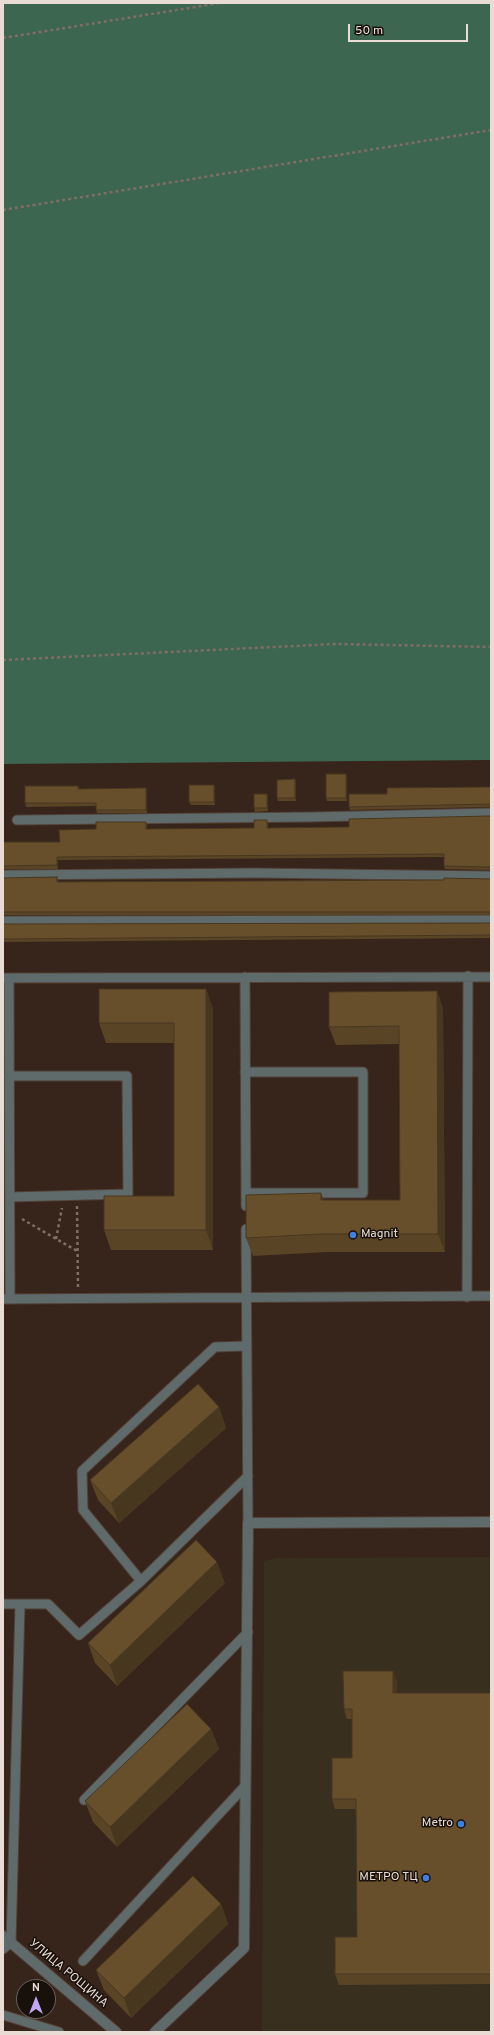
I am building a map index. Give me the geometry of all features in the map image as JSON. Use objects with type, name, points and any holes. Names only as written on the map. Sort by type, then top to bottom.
[{"type":"street","points":[[155,2032],[244,1948],[248,1523],[491,1522]]},
{"type":"street","name":"УЛИЦА РОЩИНА","points":[[6,1942],[116,2032]]},
{"type":"lane","points":[[17,820],[319,817],[491,813]]},
{"type":"lane","points":[[3,875],[255,873],[491,876]]},
{"type":"lane","points":[[3,921],[491,920]]},
{"type":"lane","points":[[467,1297],[468,976]]},
{"type":"lane","points":[[491,978],[468,976],[6,978],[9,1076],[10,1197],[6,1299],[491,1296]]},
{"type":"lane","points":[[245,977],[248,1523]]},
{"type":"lane","points":[[245,1072],[364,1072],[364,1193],[246,1193]]},
{"type":"lane","points":[[9,1076],[127,1076],[128,1194],[10,1197]]},
{"type":"lane","points":[[141,1581],[83,1510],[82,1471],[215,1347],[247,1346]]},
{"type":"lane","points":[[3,1604],[48,1604],[79,1635],[141,1581],[248,1476]]},
{"type":"lane","points":[[6,1942],[20,1604]]},
{"type":"lane","points":[[84,1800],[248,1632]]},
{"type":"lane","points":[[83,1961],[246,1786]]},
{"type":"lane","points":[[3,2015],[60,2032]]},
{"type":"path","points":[[3,38],[220,3]]},
{"type":"path","points":[[3,210],[491,130]]},
{"type":"path","points":[[3,660],[336,644],[491,647]]},
{"type":"path","points":[[56,1239],[65,1196]]},
{"type":"path","points":[[77,1196],[78,1299]]},
{"type":"path","points":[[10,1212],[77,1251]]},
{"type":"shaded area","points":[[491,1557],[491,2032],[262,2032],[264,1561],[277,1558]]},
{"type":"green space","points":[[3,3],[491,3],[491,760],[3,764]]},
{"type":"building","points":[[326,774],[346,774],[346,798],[326,798]]},
{"type":"building","points":[[295,779],[295,798],[277,798],[277,780]]},
{"type":"building","points":[[189,785],[214,785],[214,802],[189,802]]},
{"type":"building","points":[[25,786],[78,786],[78,789],[146,788],[146,810],[96,810],[96,803],[25,803]]},
{"type":"building","points":[[491,787],[491,805],[349,807],[349,794],[387,794],[387,788]]},
{"type":"building","points":[[254,794],[267,794],[267,808],[254,808]]},
{"type":"building","points":[[491,816],[491,867],[444,866],[444,854],[57,857],[57,865],[3,866],[3,842],[60,842],[59,830],[96,829],[96,822],[146,822],[146,829],[254,828],[254,820],[267,820],[267,828],[349,827],[349,819]]},
{"type":"building","points":[[57,877],[57,882],[444,880],[444,878],[491,878],[491,912],[3,912],[3,878]]},
{"type":"building","points":[[491,922],[491,935],[3,939],[3,924]]},
{"type":"building","points":[[99,989],[206,989],[206,1230],[104,1230],[104,1196],[174,1196],[174,1023],[99,1023]]},
{"type":"building","points":[[437,991],[438,1234],[320,1234],[246,1238],[246,1195],[321,1193],[321,1200],[400,1200],[399,1026],[329,1027],[329,992]]},
{"type":"building","points":[[198,1384],[219,1407],[111,1503],[90,1480]]},
{"type":"building","points":[[196,1540],[217,1562],[110,1665],[88,1643]]},
{"type":"building","name":"МЕТРО ТЦ","points":[[343,1671],[393,1671],[393,1693],[491,1693],[491,1974],[335,1974],[335,1937],[357,1937],[356,1799],[332,1799],[332,1758],[352,1758],[352,1709],[344,1709]]},
{"type":"building","points":[[187,1704],[211,1729],[110,1827],[85,1801]]},
{"type":"building","points":[[193,1876],[221,1904],[124,1998],[96,1970]]},
{"type":"place","name":"Magnit","points":[[353,1235]]},
{"type":"place","name":"Metro","points":[[461,1824]]},
{"type":"place","name":"МЕТРО ТЦ","points":[[426,1878]]}]
